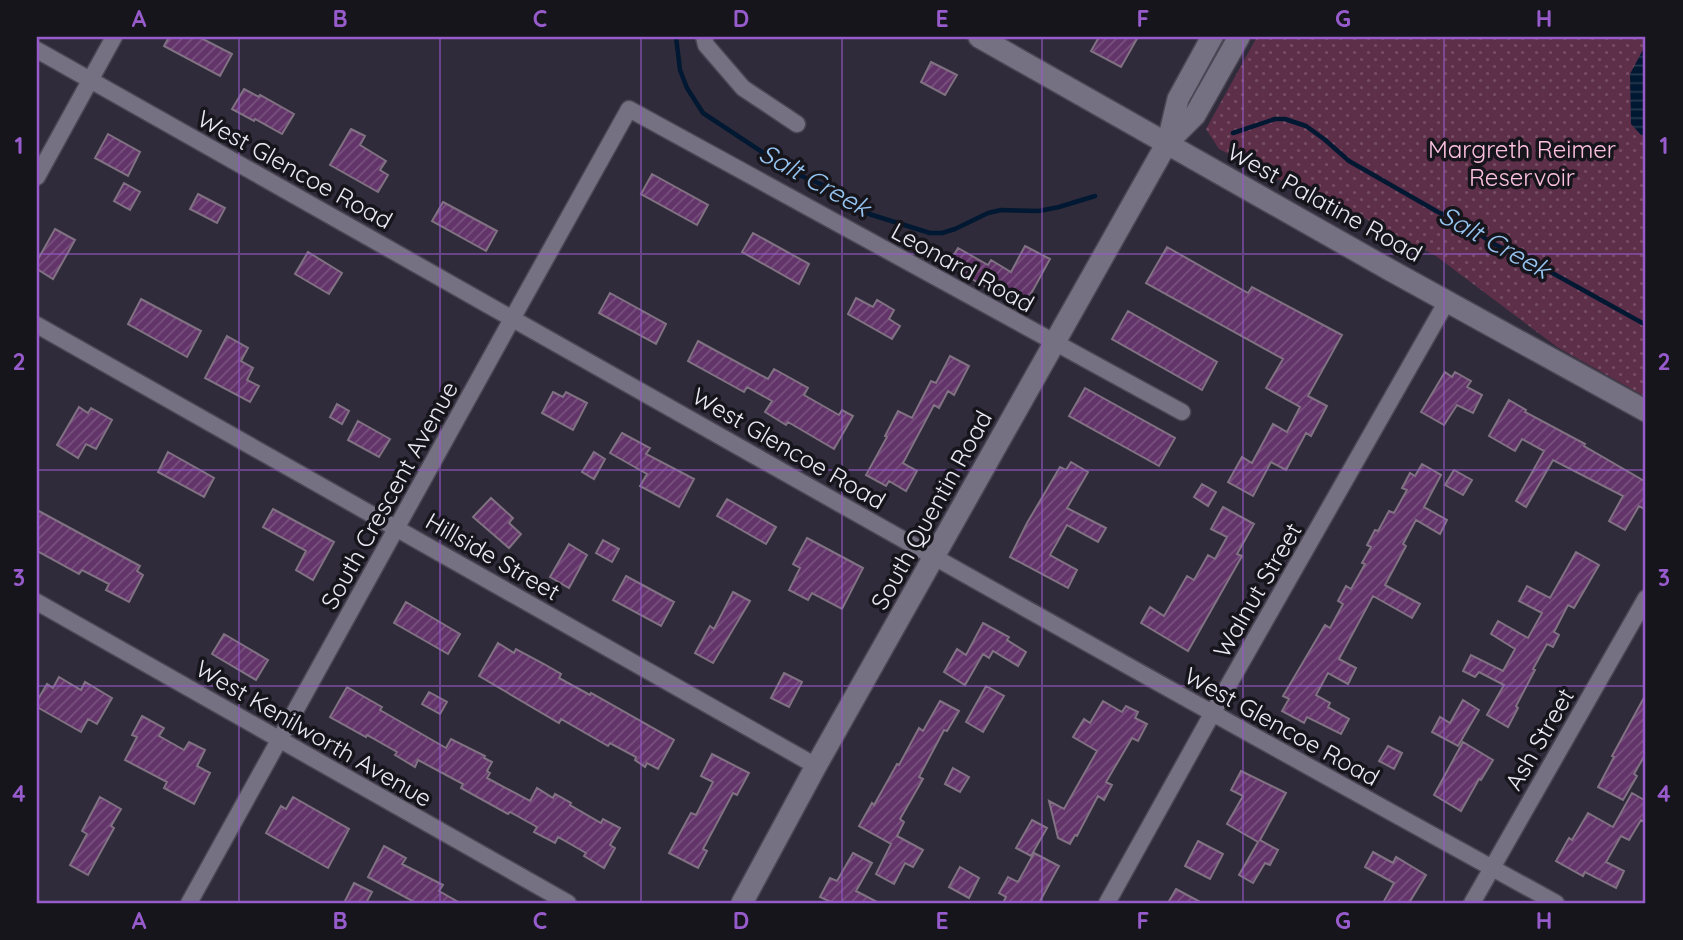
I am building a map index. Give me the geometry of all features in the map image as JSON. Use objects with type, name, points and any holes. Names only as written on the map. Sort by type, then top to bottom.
[{"type":"main road","name":"West Palatine Road","points":[[979,37],[1646,411]]},
{"type":"main road","points":[[1167,144],[1178,99],[1212,37]]},
{"type":"main road","points":[[1167,144],[1195,115],[1239,37]]},
{"type":"main road","name":"South Quentin Road","points":[[742,903],[816,766],[1167,144]]},
{"type":"street","points":[[37,177],[114,37]]},
{"type":"street","points":[[704,37],[706,45],[743,88],[797,124]]},
{"type":"street","name":"West Glencoe Road","points":[[37,50],[1212,714],[1556,903]]},
{"type":"street","name":"South Crescent Avenue","points":[[188,903],[629,109]]},
{"type":"street","name":"Leonard Road","points":[[629,109],[1182,412]]},
{"type":"street","name":"Walnut Street","points":[[1107,903],[1447,301]]},
{"type":"street","name":"Hillside Street","points":[[37,325],[816,766]]},
{"type":"street","name":"Ash Street","points":[[1472,903],[1646,598]]},
{"type":"street","name":"West Kenilworth Avenue","points":[[37,602],[568,903]]},
{"type":"green space","name":"Margreth Reimer Reservoir","points":[[1257,37],[1646,37],[1646,397],[1557,347],[1436,256],[1296,182],[1282,181],[1219,149],[1206,129]]},
{"type":"water","points":[[1646,44],[1646,136],[1641,135],[1631,124],[1630,74]]},
{"type":"building","points":[[169,37],[199,37],[232,54],[220,76],[164,46]]},
{"type":"building","points":[[1099,37],[1138,37],[1121,67],[1091,51]]},
{"type":"building","points":[[931,62],[957,75],[945,95],[921,82]]},
{"type":"building","points":[[244,89],[294,114],[282,134],[232,109]]},
{"type":"building","points":[[351,129],[365,136],[360,145],[386,161],[380,170],[388,175],[378,192],[330,165]]},
{"type":"building","points":[[108,134],[140,152],[128,176],[95,158]]},
{"type":"building","points":[[652,174],[708,205],[697,225],[641,194]]},
{"type":"building","points":[[124,183],[140,192],[130,210],[114,201]]},
{"type":"building","points":[[198,194],[225,208],[217,223],[190,209]]},
{"type":"building","points":[[443,202],[497,231],[486,251],[432,221]]},
{"type":"building","points":[[55,229],[75,240],[53,279],[37,269],[37,261]]},
{"type":"building","points":[[753,233],[809,264],[799,284],[742,252]]},
{"type":"building","points":[[1025,246],[1050,259],[1026,303],[997,288],[994,292],[948,265],[958,248],[988,265],[991,260],[1011,272]]},
{"type":"building","points":[[1167,247],[1248,293],[1252,287],[1342,335],[1308,396],[1327,406],[1311,436],[1306,433],[1286,470],[1271,462],[1253,496],[1228,482],[1242,457],[1252,463],[1273,424],[1287,432],[1300,407],[1266,388],[1283,359],[1146,283]]},
{"type":"building","points":[[308,252],[342,273],[329,294],[295,274]]},
{"type":"building","points":[[610,293],[666,324],[656,344],[599,313]]},
{"type":"building","points":[[856,298],[873,307],[877,300],[894,310],[889,319],[900,326],[892,339],[848,314]]},
{"type":"building","points":[[141,299],[201,331],[187,357],[128,324]]},
{"type":"building","points":[[1128,311],[1217,362],[1202,390],[1112,339]]},
{"type":"building","points":[[227,336],[248,348],[241,361],[253,368],[247,380],[259,386],[250,402],[205,378]]},
{"type":"building","points":[[698,341],[768,379],[774,369],[808,388],[804,395],[839,415],[842,410],[853,416],[834,449],[765,412],[772,401],[747,387],[744,392],[688,361]]},
{"type":"building","points":[[950,356],[969,366],[954,395],[948,391],[939,408],[934,405],[903,463],[917,471],[906,491],[889,481],[886,486],[866,475],[898,411],[912,418],[931,381],[936,383]]},
{"type":"building","points":[[1445,372],[1452,377],[1455,372],[1471,381],[1467,387],[1482,395],[1473,413],[1457,405],[1444,425],[1421,412]]},
{"type":"building","points":[[1085,388],[1175,438],[1159,466],[1069,416]]},
{"type":"building","points":[[553,392],[563,397],[566,392],[587,403],[573,430],[542,413]]},
{"type":"building","points":[[1509,400],[1646,482],[1646,510],[1639,506],[1625,530],[1609,521],[1623,496],[1553,460],[1526,507],[1516,501],[1544,451],[1522,439],[1515,451],[1489,436]]},
{"type":"building","points":[[337,404],[349,411],[342,424],[330,417]]},
{"type":"building","points":[[79,407],[88,413],[91,408],[112,420],[96,449],[86,444],[78,458],[57,445]]},
{"type":"building","points":[[358,421],[390,439],[379,457],[348,440]]},
{"type":"building","points":[[622,433],[650,448],[646,454],[694,479],[679,507],[640,486],[647,474],[610,453]]},
{"type":"building","points":[[168,452],[214,478],[204,497],[158,472]]},
{"type":"building","points":[[594,452],[605,459],[594,479],[582,472]]},
{"type":"building","points":[[1071,462],[1088,472],[1067,508],[1106,528],[1098,542],[1067,525],[1050,555],[1077,570],[1068,588],[1010,557],[1060,467],[1066,470]]},
{"type":"building","points":[[1422,464],[1441,475],[1424,507],[1447,520],[1440,534],[1416,520],[1403,544],[1406,546],[1385,585],[1420,604],[1412,618],[1373,596],[1339,659],[1356,668],[1348,684],[1328,673],[1316,695],[1330,703],[1328,707],[1349,719],[1341,734],[1307,717],[1304,723],[1282,711],[1289,699],[1283,696],[1325,625],[1330,628],[1343,604],[1338,601],[1346,586],[1351,589],[1365,564],[1362,563],[1371,547],[1367,545],[1375,530],[1378,531],[1389,511],[1394,513],[1407,490],[1402,488],[1410,473],[1415,476]]},
{"type":"building","points":[[1454,470],[1472,480],[1463,495],[1445,485]]},
{"type":"building","points":[[1202,484],[1216,492],[1208,506],[1194,497]]},
{"type":"building","points":[[491,498],[513,518],[509,523],[521,534],[509,548],[473,517]]},
{"type":"building","points":[[727,499],[776,527],[766,544],[717,516]]},
{"type":"building","points":[[1223,507],[1254,524],[1237,554],[1242,556],[1188,651],[1141,623],[1150,607],[1164,616],[1187,576],[1194,580],[1208,555],[1215,559],[1227,537],[1211,529]]},
{"type":"building","points":[[273,509],[334,542],[313,580],[296,570],[306,551],[263,527]]},
{"type":"building","points":[[37,510],[140,566],[137,571],[143,575],[129,602],[106,590],[109,584],[82,570],[79,574],[37,551]]},
{"type":"building","points":[[807,538],[863,568],[842,609],[812,593],[808,600],[789,590],[800,568],[793,564]]},
{"type":"building","points":[[603,540],[619,549],[612,562],[596,553]]},
{"type":"building","points":[[569,544],[587,555],[569,588],[550,577]]},
{"type":"building","points":[[1576,552],[1599,565],[1574,608],[1568,605],[1554,632],[1559,635],[1553,647],[1547,644],[1533,669],[1535,670],[1508,727],[1487,715],[1504,685],[1479,672],[1475,677],[1463,671],[1471,655],[1503,671],[1515,649],[1491,634],[1498,621],[1528,638],[1542,613],[1519,601],[1527,586],[1550,598]]},
{"type":"building","points":[[626,576],[674,602],[661,626],[613,600]]},
{"type":"building","points":[[733,592],[750,601],[713,663],[695,653],[710,626],[714,629]]},
{"type":"building","points":[[406,602],[460,634],[448,654],[394,623]]},
{"type":"building","points":[[983,623],[1009,637],[1007,640],[1026,652],[1018,666],[993,651],[989,658],[983,654],[965,685],[944,672],[957,649],[966,655]]},
{"type":"building","points":[[224,634],[268,660],[256,680],[212,654]]},
{"type":"building","points":[[498,643],[514,653],[516,649],[544,664],[561,674],[559,678],[674,740],[658,769],[647,763],[645,767],[635,760],[636,757],[610,743],[608,746],[561,719],[559,723],[479,676]]},
{"type":"building","points":[[784,673],[802,682],[789,707],[771,698]]},
{"type":"building","points":[[59,677],[81,690],[85,682],[112,698],[97,724],[88,719],[81,732],[37,707],[37,701],[47,684],[53,688]]},
{"type":"building","points":[[986,686],[1004,696],[983,732],[966,722]]},
{"type":"building","points":[[347,687],[382,707],[380,710],[446,748],[451,739],[485,756],[484,758],[492,762],[487,778],[530,801],[537,788],[553,798],[555,794],[601,823],[603,819],[620,828],[610,845],[615,848],[604,868],[584,856],[586,853],[558,837],[555,843],[534,832],[537,827],[461,788],[463,784],[418,760],[415,767],[395,755],[397,752],[330,717]]},
{"type":"building","points":[[429,692],[447,702],[440,714],[422,704]]},
{"type":"building","points":[[1646,694],[1646,753],[1623,800],[1598,787]]},
{"type":"building","points":[[1463,700],[1479,710],[1458,746],[1432,732],[1440,717],[1450,723]]},
{"type":"building","points":[[940,701],[959,711],[947,731],[944,730],[919,777],[923,779],[900,819],[904,822],[897,836],[923,850],[913,867],[905,863],[894,884],[876,874],[891,844],[859,826],[897,764],[899,765],[919,728],[923,731]]},
{"type":"building","points":[[1103,701],[1122,712],[1126,706],[1138,712],[1135,718],[1147,724],[1138,741],[1132,738],[1106,782],[1112,785],[1104,800],[1098,796],[1070,844],[1058,838],[1049,801],[1064,809],[1097,751],[1073,737],[1084,719],[1090,723]]},
{"type":"building","points":[[142,716],[164,728],[159,736],[184,750],[189,742],[205,750],[197,766],[210,773],[194,804],[164,788],[167,782],[125,760],[137,737],[132,735]]},
{"type":"building","points":[[1463,742],[1493,760],[1461,811],[1434,795]]},
{"type":"building","points":[[1388,746],[1402,753],[1394,769],[1379,761]]},
{"type":"building","points":[[712,754],[749,773],[737,795],[733,793],[703,849],[707,851],[698,868],[669,853],[691,813],[696,815],[713,782],[701,776]]},
{"type":"building","points":[[953,768],[969,777],[960,792],[945,784]]},
{"type":"building","points":[[1241,771],[1286,793],[1260,840],[1278,850],[1270,865],[1265,863],[1253,883],[1239,875],[1258,842],[1227,824],[1243,796],[1231,790]]},
{"type":"building","points":[[1632,793],[1646,801],[1646,823],[1641,820],[1629,840],[1621,836],[1606,862],[1624,871],[1616,888],[1585,872],[1583,876],[1556,861],[1588,813],[1613,827]]},
{"type":"building","points":[[100,797],[121,809],[111,826],[114,828],[88,875],[70,865],[87,834],[82,831]]},
{"type":"building","points":[[293,797],[349,829],[328,868],[266,833],[281,806],[286,809]]},
{"type":"building","points":[[1032,820],[1047,828],[1031,856],[1016,848]]},
{"type":"building","points":[[1198,841],[1223,854],[1210,879],[1185,866]]},
{"type":"building","points":[[384,846],[406,858],[402,864],[443,885],[439,891],[460,903],[416,903],[368,877]]},
{"type":"building","points":[[1373,852],[1393,863],[1396,857],[1426,875],[1409,903],[1383,903],[1394,883],[1365,867]]},
{"type":"building","points":[[853,853],[872,863],[856,891],[879,903],[833,903],[820,897],[830,878],[837,881]]},
{"type":"building","points":[[1034,853],[1059,866],[1039,903],[1003,903],[1006,897],[999,893],[1008,877],[1018,882]]},
{"type":"building","points":[[960,867],[979,878],[969,898],[949,887]]},
{"type":"building","points":[[354,883],[372,892],[366,903],[344,903]]},
{"type":"building","points":[[1176,889],[1202,903],[1168,903]]},
{"type":"waterway","name":"Salt Creek","points":[[676,37],[680,70],[687,88],[703,113],[794,173],[828,187],[869,214],[930,233],[942,233],[988,213],[1001,210],[1039,211],[1095,196]]},
{"type":"waterway","name":"Salt Creek","points":[[1233,133],[1275,119],[1285,119],[1306,126],[1349,161],[1466,225],[1492,243],[1646,325]]}]
